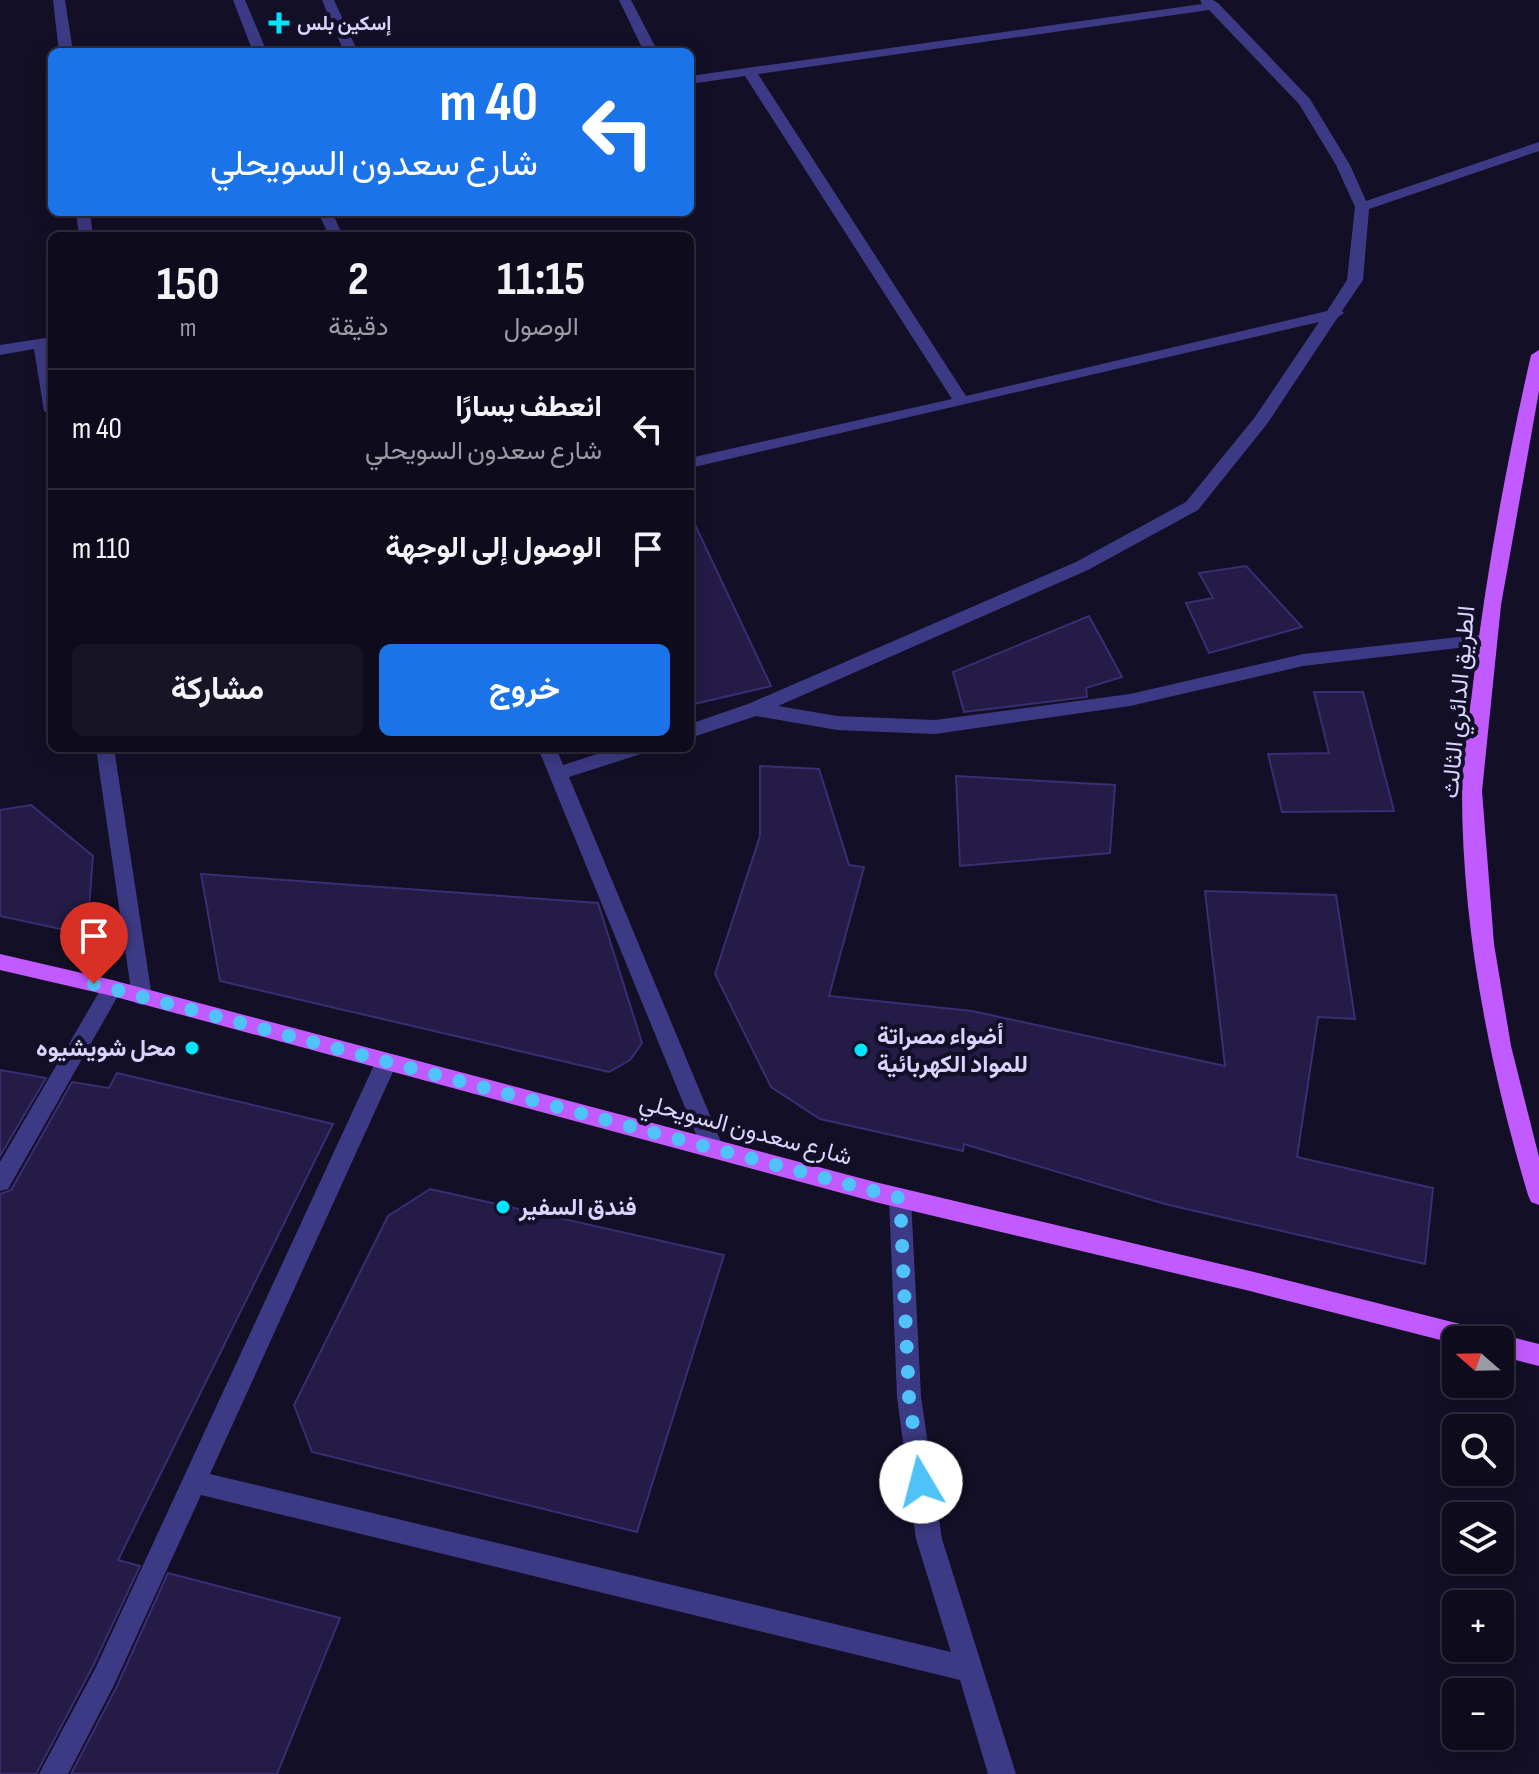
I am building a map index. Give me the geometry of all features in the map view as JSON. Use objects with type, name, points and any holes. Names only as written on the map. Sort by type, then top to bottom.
[{"type":"main road","name":"الطريق الدائري الثالث","points":[[1539,355],[1513,470],[1487,640],[1472,787],[1486,973],[1497,1030],[1539,1195]]},
{"type":"main road","name":"شارع سعدون السويحلي","points":[[0,962],[112,988],[900,1198],[1442,1330]]},
{"type":"main road","points":[[1514,1349],[1539,1355]]},
{"type":"street","points":[[59,0],[65,48]]},
{"type":"street","points":[[239,0],[258,48]]},
{"type":"street","points":[[328,0],[350,48]]},
{"type":"street","points":[[625,0],[649,48]]},
{"type":"street","points":[[694,80],[1209,3],[1305,102],[1343,165],[1362,207],[1355,280],[1336,313],[1261,420],[1192,506],[1082,566],[755,709],[694,730]]},
{"type":"street","points":[[750,73],[962,402]]},
{"type":"street","points":[[1362,207],[1539,146]]},
{"type":"street","points":[[694,462],[1336,313]]},
{"type":"street","points":[[0,350],[46,342],[48,365]]},
{"type":"street","points":[[755,709],[837,723],[935,727],[1130,700],[1303,660],[1487,640]]},
{"type":"street","points":[[106,752],[142,997]]},
{"type":"street","points":[[549,752],[713,1149]]},
{"type":"street","points":[[557,774],[625,752]]},
{"type":"street","points":[[0,1182],[112,988]]},
{"type":"street","points":[[53,1774],[105,1676],[196,1482],[386,1063]]},
{"type":"street","points":[[900,1198],[909,1397],[929,1539],[1002,1774]]},
{"type":"street","points":[[196,1482],[967,1669]]},
{"type":"building","points":[[694,522],[771,686],[694,704]]},
{"type":"building","points":[[1246,566],[1302,627],[1209,653],[1186,603],[1213,598],[1199,573]]},
{"type":"building","points":[[1089,616],[1122,677],[1086,688],[1087,697],[964,712],[953,672]]},
{"type":"building","points":[[1314,692],[1363,692],[1394,811],[1282,812],[1268,754],[1329,753]]},
{"type":"building","points":[[760,766],[819,769],[849,865],[864,867],[829,996],[972,1011],[1225,1066],[1205,891],[1336,895],[1355,1019],[1318,1017],[1297,1157],[1433,1188],[1425,1264],[1165,1204],[964,1144],[963,1151],[820,1119],[771,1087],[715,974],[760,836]]},
{"type":"building","points":[[956,776],[1115,785],[1110,853],[960,866]]},
{"type":"building","points":[[31,805],[93,856],[88,921],[65,930],[0,916],[0,810]]},
{"type":"building","points":[[201,874],[598,903],[642,1043],[630,1060],[609,1072],[220,981]]},
{"type":"building","points":[[0,1070],[46,1078],[0,1156]]},
{"type":"building","points":[[117,1073],[333,1124],[118,1560],[140,1566],[93,1666],[36,1774],[0,1774],[0,1194],[11,1190],[72,1082],[109,1088]]},
{"type":"building","points":[[430,1189],[724,1255],[637,1532],[312,1452],[294,1405],[388,1216]]},
{"type":"building","points":[[168,1573],[340,1618],[277,1774],[71,1774],[117,1686]]},
{"type":"place","name":"إسكين بلس","points":[[279,23]]},
{"type":"place","name":"محل شويشيوه","points":[[192,1048]]},
{"type":"place","name":"أضواء مصراتة للمواد الكهربائية","points":[[861,1050]]},
{"type":"place","name":"فندق السفير","points":[[503,1207]]},
{"type":"route","points":[[94,984],[900,1198],[909,1397],[921,1482]]}]
